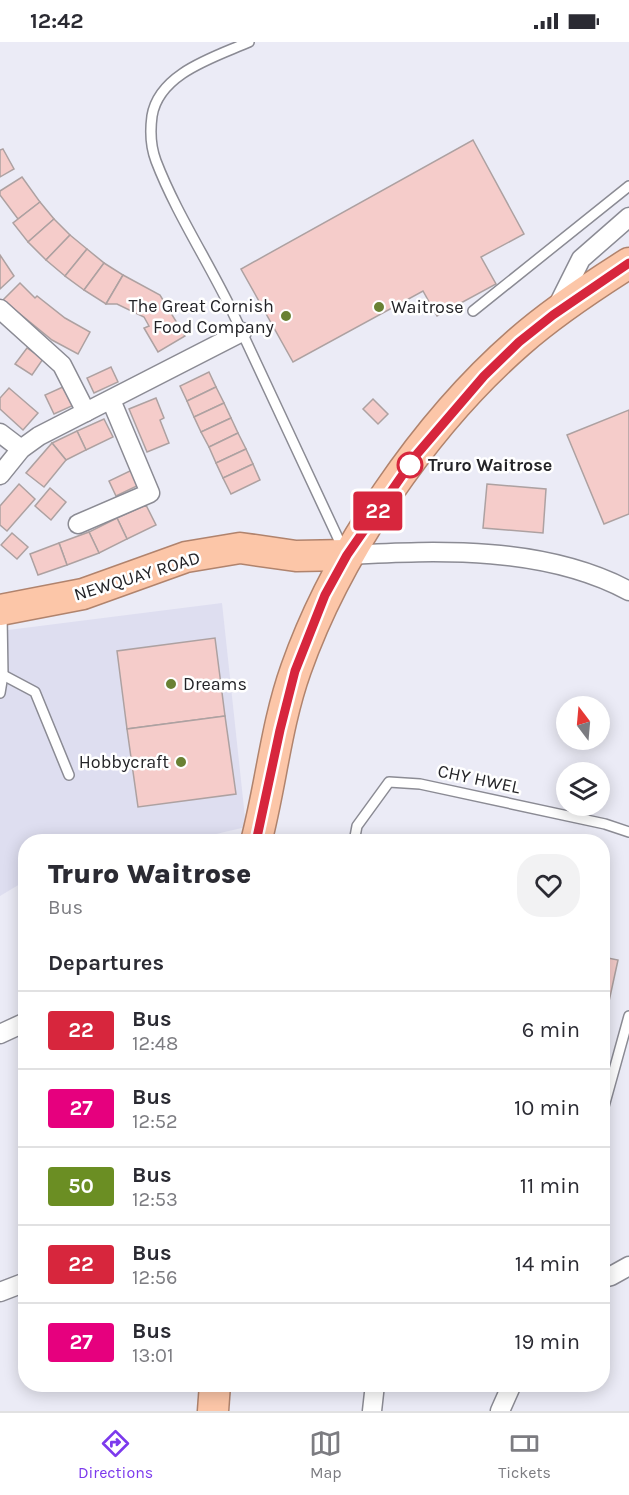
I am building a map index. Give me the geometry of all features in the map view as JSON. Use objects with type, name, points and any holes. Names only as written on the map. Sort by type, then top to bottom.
[{"type":"highway","points":[[258,834],[295,671],[325,595],[347,555],[417,454],[448,416],[501,359],[553,315],[629,263]]},
{"type":"highway","name":"NEWQUAY ROAD","points":[[1,610],[83,594],[186,557],[240,548],[296,556],[347,555]]},
{"type":"highway","points":[[213,1411],[214,1392]]},
{"type":"street","points":[[553,315],[581,259],[629,217]]},
{"type":"street","points":[[0,309],[62,364],[86,412]]},
{"type":"street","points":[[0,475],[21,449],[39,436],[242,332]]},
{"type":"street","points":[[78,524],[150,494],[111,400]]},
{"type":"street","points":[[0,433],[21,449]]},
{"type":"street","points":[[347,555],[432,551],[531,560],[572,566],[629,591]]},
{"type":"street","points":[[0,1034],[18,1026]]},
{"type":"street","points":[[610,1276],[629,1266]]},
{"type":"street","points":[[0,1292],[18,1285]]},
{"type":"street","points":[[372,1411],[374,1392]]},
{"type":"street","points":[[500,1411],[508,1392]]},
{"type":"lane","points":[[249,42],[192,67],[170,84],[152,115],[151,134],[155,159],[169,192],[242,332],[347,555]]},
{"type":"lane","points":[[473,311],[629,186]]},
{"type":"lane","points":[[0,693],[3,675],[1,610]]},
{"type":"lane","points":[[3,675],[35,692],[69,775]]},
{"type":"lane","name":"CHY HWEL","points":[[356,834],[357,826],[389,782],[420,784],[605,824],[629,832]]},
{"type":"lane","points":[[610,1085],[629,1016]]},
{"type":"shaded area","points":[[222,603],[246,827],[216,834],[18,834],[18,885],[0,896],[0,631]]},
{"type":"building","points":[[473,140],[524,234],[481,257],[496,284],[437,316],[423,291],[293,362],[241,269]]},
{"type":"building","points":[[3,149],[14,169],[0,177],[0,150]]},
{"type":"building","points":[[22,177],[40,202],[18,219],[0,195],[0,191]]},
{"type":"building","points":[[40,202],[54,219],[28,242],[13,223]]},
{"type":"building","points":[[54,219],[70,235],[46,260],[28,242]]},
{"type":"building","points":[[70,235],[87,249],[65,276],[46,260]]},
{"type":"building","points":[[87,249],[104,263],[84,290],[65,276]]},
{"type":"building","points":[[0,255],[14,276],[0,289]]},
{"type":"building","points":[[104,263],[123,275],[106,304],[84,290]]},
{"type":"building","points":[[123,275],[160,295],[185,336],[158,352],[144,328],[149,326],[144,317],[117,304],[106,304]]},
{"type":"building","points":[[20,283],[35,298],[37,296],[65,318],[90,332],[78,354],[52,340],[3,300]]},
{"type":"building","points":[[27,348],[43,359],[32,375],[15,364]]},
{"type":"building","points":[[111,367],[118,382],[94,393],[87,378]]},
{"type":"building","points":[[209,372],[216,387],[187,401],[180,386]]},
{"type":"building","points":[[65,386],[74,405],[54,414],[45,395]]},
{"type":"building","points":[[216,387],[224,403],[194,417],[187,401]]},
{"type":"building","points":[[9,388],[38,413],[23,430],[0,409],[0,398]]},
{"type":"building","points":[[156,398],[164,418],[160,420],[169,443],[147,452],[129,409]]},
{"type":"building","points":[[373,399],[388,414],[378,424],[363,409]]},
{"type":"building","points":[[224,403],[231,418],[201,432],[194,417]]},
{"type":"building","points":[[629,410],[629,514],[604,524],[567,435]]},
{"type":"building","points":[[231,418],[238,433],[209,447],[201,432]]},
{"type":"building","points":[[104,419],[113,437],[86,450],[77,431]]},
{"type":"building","points":[[77,431],[86,450],[66,460],[52,443]]},
{"type":"building","points":[[238,433],[246,449],[216,463],[209,447]]},
{"type":"building","points":[[52,443],[66,460],[44,487],[26,473]]},
{"type":"building","points":[[246,449],[253,464],[223,478],[216,463]]},
{"type":"building","points":[[253,464],[260,480],[231,494],[223,478]]},
{"type":"building","points":[[132,470],[139,485],[116,496],[109,481]]},
{"type":"building","points":[[19,484],[35,499],[7,531],[0,525],[0,506]]},
{"type":"building","points":[[487,484],[546,489],[543,533],[483,528]]},
{"type":"building","points":[[50,488],[66,502],[51,520],[35,506]]},
{"type":"building","points":[[146,505],[156,525],[127,539],[117,518]]},
{"type":"building","points":[[117,518],[127,539],[99,553],[89,532]]},
{"type":"building","points":[[89,532],[99,553],[67,565],[59,543]]},
{"type":"building","points":[[12,533],[28,547],[17,559],[1,545]]},
{"type":"building","points":[[59,543],[67,565],[38,575],[30,554]]},
{"type":"building","name":"Dreams","points":[[215,638],[225,716],[127,729],[117,651]]},
{"type":"building","name":"Hobbycraft","points":[[225,716],[236,794],[138,807],[127,729]]},
{"type":"building","points":[[610,958],[618,960],[610,997]]},
{"type":"bus line","name":"22","points":[[258,834],[295,671],[325,595],[347,555],[417,454],[484,376],[519,342],[553,315],[629,263]]},
{"type":"place","name":"Waitrose","points":[[379,307]]},
{"type":"place","name":"The Great Cornish Food Company","points":[[286,316]]},
{"type":"place","name":"Truro Waitrose","points":[[410,465]]},
{"type":"place","name":"Dreams","points":[[171,684]]},
{"type":"place","name":"Hobbycraft","points":[[181,762]]}]
